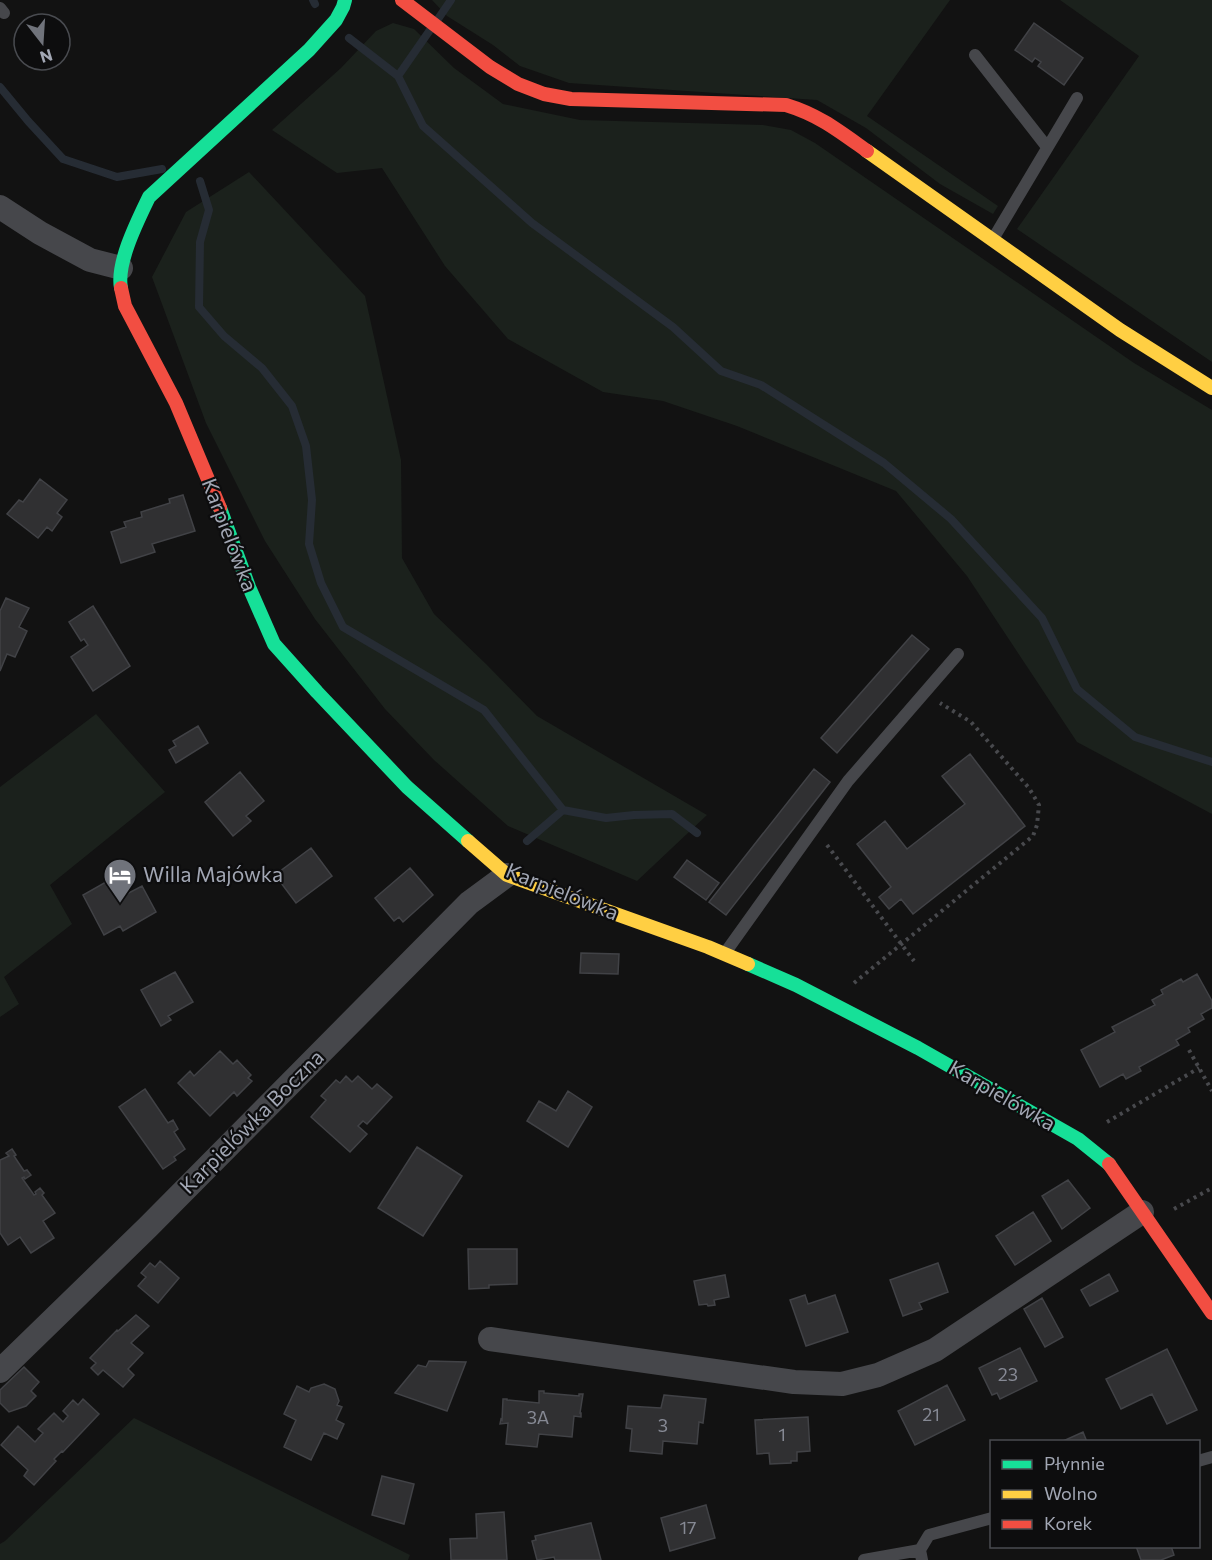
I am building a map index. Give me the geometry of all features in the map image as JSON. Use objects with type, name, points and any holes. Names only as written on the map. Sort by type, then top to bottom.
[{"type":"street","name":"Karpielówka","points":[[345,0],[344,7],[333,23],[309,50],[149,197],[134,228],[121,268],[120,283],[125,306],[176,403],[274,644],[407,787],[507,875],[725,954],[796,985],[918,1048],[1078,1139],[1110,1165],[1212,1313]]},
{"type":"street","points":[[402,0],[490,67],[518,84],[544,94],[571,99],[786,105],[823,120],[1119,330],[1212,388]]},
{"type":"street","points":[[0,207],[40,233],[90,260],[121,268]]},
{"type":"street","name":"Karpielówka Boczna","points":[[0,1371],[148,1227],[469,903],[507,875]]},
{"type":"street","points":[[490,1339],[794,1382],[842,1384],[878,1375],[935,1350],[1146,1217]]},
{"type":"lane","points":[[975,55],[1047,147]]},
{"type":"lane","points":[[992,240],[1077,98]]},
{"type":"lane","points":[[725,954],[848,781],[958,654]]},
{"type":"lane","points":[[864,1560],[921,1555],[929,1535],[990,1519]]},
{"type":"path","points":[[831,1003],[1033,836],[1037,825],[1039,805],[1029,788],[971,722],[924,694]]},
{"type":"path","points":[[814,828],[914,961]]},
{"type":"path","points":[[1189,1050],[1212,1091]]},
{"type":"path","points":[[1078,1139],[1199,1068]]},
{"type":"path","points":[[1146,1217],[1212,1188]]},
{"type":"shaded area","points":[[432,0],[950,0],[867,116],[998,206],[993,214],[940,184],[866,128],[817,100],[569,83],[520,66],[493,45],[447,16]]},
{"type":"shaded area","points":[[1060,0],[1212,0],[1212,362],[1017,229],[1139,56]]},
{"type":"shaded area","points":[[393,23],[414,29],[454,68],[503,104],[580,120],[763,125],[791,130],[815,143],[1134,363],[1212,410],[1212,814],[1077,742],[967,576],[896,491],[737,426],[663,401],[603,392],[508,339],[445,266],[382,168],[337,173],[272,130],[341,68],[376,31]]},
{"type":"shaded area","points":[[249,172],[365,296],[401,460],[402,558],[434,614],[537,716],[707,815],[637,881],[508,826],[434,760],[385,709],[315,619],[265,541],[206,423],[152,277],[186,212]]},
{"type":"shaded area","points":[[96,714],[165,792],[50,885],[72,924],[4,977],[19,1004],[0,1017],[0,787]]},
{"type":"shaded area","points":[[134,1418],[410,1555],[408,1560],[0,1560],[0,1544]]},
{"type":"building","points":[[1034,23],[1083,58],[1064,85],[1038,66],[1041,62],[1035,58],[1032,62],[1015,50]]},
{"type":"building","points":[[40,479],[67,500],[57,513],[62,517],[52,531],[47,527],[38,538],[7,514],[19,500],[23,502]]},
{"type":"building","points":[[183,495],[195,531],[152,544],[155,552],[121,563],[111,532],[126,527],[124,522],[142,517],[141,512],[170,503],[169,499]]},
{"type":"building","points":[[6,598],[29,608],[19,627],[27,631],[15,657],[7,654],[0,671],[0,611]]},
{"type":"building","points":[[93,606],[130,666],[93,691],[71,657],[88,645],[84,639],[81,641],[69,622]]},
{"type":"building","points":[[912,635],[929,649],[837,753],[821,738]]},
{"type":"building","points":[[198,726],[208,743],[176,763],[169,750],[176,746],[173,741]]},
{"type":"building","points":[[970,754],[1025,826],[913,914],[901,899],[889,909],[879,897],[891,887],[857,844],[885,821],[907,849],[965,804],[942,776]]},
{"type":"building","points":[[814,769],[830,782],[726,915],[709,902]]},
{"type":"building","points":[[240,772],[264,801],[246,816],[251,821],[233,836],[205,802]]},
{"type":"building","points":[[311,848],[332,876],[296,903],[275,875]]},
{"type":"building","points":[[687,860],[719,883],[706,900],[674,877]]},
{"type":"building","points":[[410,868],[433,895],[403,922],[399,917],[394,921],[375,898]]},
{"type":"building","name":"Willa Majówka","points":[[113,878],[123,896],[142,886],[156,912],[123,931],[120,926],[104,935],[83,895]]},
{"type":"building","points":[[581,953],[619,954],[618,974],[580,973]]},
{"type":"building","points":[[175,972],[193,1002],[168,1016],[171,1020],[161,1026],[141,990]]},
{"type":"building","points":[[1197,974],[1212,1001],[1212,1008],[1201,1014],[1204,1019],[1188,1028],[1190,1032],[1176,1040],[1179,1045],[1139,1067],[1141,1071],[1126,1079],[1123,1074],[1100,1087],[1081,1050],[1115,1032],[1112,1027],[1155,1005],[1152,1000],[1163,994],[1161,990],[1181,979],[1183,982]]},
{"type":"building","points":[[220,1051],[233,1064],[237,1060],[251,1075],[248,1078],[252,1081],[237,1096],[234,1092],[210,1116],[178,1083],[190,1071],[194,1076]]},
{"type":"building","points":[[346,1076],[352,1082],[358,1076],[372,1089],[377,1084],[392,1097],[367,1124],[363,1121],[358,1126],[367,1134],[350,1152],[311,1117],[326,1100],[321,1096],[336,1080],[340,1083]]},
{"type":"building","points":[[145,1089],[168,1123],[173,1120],[178,1129],[174,1132],[185,1149],[174,1157],[176,1160],[163,1169],[119,1107]]},
{"type":"building","points":[[568,1091],[592,1107],[568,1147],[527,1121],[539,1101],[556,1111]]},
{"type":"building","points":[[417,1147],[462,1176],[423,1236],[378,1208]]},
{"type":"building","points":[[12,1149],[24,1171],[27,1170],[31,1175],[25,1179],[22,1178],[34,1195],[40,1188],[44,1193],[42,1195],[55,1213],[43,1221],[54,1238],[31,1253],[20,1237],[8,1245],[0,1233],[0,1160],[9,1156],[6,1153]]},
{"type":"building","points":[[1068,1180],[1090,1208],[1062,1229],[1042,1196]]},
{"type":"building","points":[[1033,1212],[1051,1241],[1015,1265],[996,1236]]},
{"type":"building","points":[[468,1249],[517,1249],[517,1284],[489,1285],[489,1288],[469,1289]]},
{"type":"building","points":[[160,1261],[179,1278],[158,1303],[138,1286],[146,1277],[141,1273],[150,1263],[155,1267]]},
{"type":"building","points":[[938,1263],[948,1292],[919,1303],[922,1309],[903,1316],[890,1280]]},
{"type":"building","points":[[1109,1274],[1118,1291],[1090,1306],[1081,1290]]},
{"type":"building","points":[[725,1275],[729,1297],[714,1300],[715,1305],[699,1305],[694,1281]]},
{"type":"building","points":[[805,1295],[808,1304],[835,1295],[848,1332],[806,1346],[790,1300]]},
{"type":"building","points":[[1042,1298],[1063,1337],[1045,1347],[1024,1309]]},
{"type":"building","points":[[136,1315],[149,1326],[131,1343],[143,1353],[128,1369],[134,1375],[123,1387],[103,1370],[98,1375],[91,1368],[96,1363],[90,1358],[117,1330]]},
{"type":"building","points":[[1020,1348],[1037,1381],[1000,1399],[997,1393],[992,1395],[979,1368]]},
{"type":"building","points":[[1167,1349],[1197,1410],[1167,1424],[1152,1394],[1121,1409],[1106,1379]]},
{"type":"building","points":[[429,1361],[466,1362],[447,1411],[395,1393],[418,1365],[426,1367]]},
{"type":"building","points":[[24,1367],[39,1382],[31,1391],[36,1396],[26,1406],[9,1412],[0,1403],[0,1390]]},
{"type":"building","points":[[324,1384],[335,1389],[339,1401],[337,1405],[342,1407],[336,1420],[344,1424],[337,1439],[324,1433],[311,1460],[284,1447],[296,1420],[284,1414],[297,1386],[309,1392],[311,1388]]},
{"type":"building","points":[[947,1385],[965,1420],[915,1445],[898,1411]]},
{"type":"building","points":[[539,1391],[579,1396],[583,1394],[581,1417],[574,1416],[572,1437],[539,1434],[537,1447],[506,1444],[508,1423],[500,1424],[503,1399],[539,1403]]},
{"type":"building","points":[[664,1395],[706,1399],[703,1423],[699,1422],[697,1444],[663,1441],[662,1454],[630,1451],[632,1429],[626,1428],[628,1406],[661,1408]]},
{"type":"building","points":[[83,1399],[99,1414],[54,1459],[56,1461],[34,1485],[24,1476],[28,1470],[1,1445],[18,1426],[35,1442],[43,1433],[38,1429],[54,1413],[63,1422],[68,1416],[63,1411],[73,1400],[78,1405]]},
{"type":"building","points":[[808,1417],[810,1451],[797,1452],[797,1461],[770,1464],[769,1453],[757,1454],[755,1420]]},
{"type":"building","points":[[1083,1432],[1086,1440],[1065,1440]]},
{"type":"building","points":[[382,1476],[414,1484],[404,1524],[372,1515]]},
{"type":"building","points":[[706,1505],[715,1538],[670,1551],[661,1518]]},
{"type":"building","points":[[504,1512],[507,1560],[451,1560],[450,1539],[477,1538],[476,1514]]},
{"type":"building","points":[[591,1523],[601,1560],[555,1560],[554,1557],[537,1560],[532,1541],[536,1540],[535,1536]]},
{"type":"building","points":[[1137,1548],[1172,1548],[1174,1555],[1161,1560],[1141,1560]]},
{"type":"waterway","points":[[313,0],[315,4]]},
{"type":"waterway","points":[[438,19],[451,0]]},
{"type":"waterway","points":[[398,76],[430,30]]},
{"type":"waterway","points":[[349,38],[398,76],[423,126],[532,223],[673,327],[721,371],[761,385],[884,463],[951,519],[1042,618],[1077,689],[1135,737],[1212,762]]},
{"type":"waterway","points":[[0,87],[63,159],[117,177],[162,169]]},
{"type":"waterway","points":[[200,181],[209,210],[200,242],[199,307],[224,336],[262,368],[292,406],[306,446],[312,500],[309,544],[321,583],[343,627],[484,710],[563,810],[606,818],[672,814],[697,833]]},
{"type":"waterway","points":[[527,841],[563,810]]},
{"type":"traffic: fast","points":[[121,288],[120,278],[125,254],[149,197],[309,50],[336,20],[345,0]]},
{"type":"traffic: fast","points":[[220,508],[249,587],[274,644],[407,787],[468,841]]},
{"type":"traffic: fast","points":[[748,964],[796,985],[918,1048],[1078,1139],[1109,1164]]},
{"type":"traffic: slow","points":[[867,151],[1120,330],[1212,388]]},
{"type":"traffic: slow","points":[[468,841],[507,875],[708,947],[748,964]]},
{"type":"traffic: jam","points":[[402,0],[490,67],[518,84],[544,94],[571,99],[786,105],[819,119],[867,151]]},
{"type":"traffic: jam","points":[[121,288],[125,306],[176,403],[220,508]]},
{"type":"traffic: jam","points":[[1109,1164],[1212,1313]]},
{"type":"place","name":"Willa Majówka","points":[[120,904]]}]
